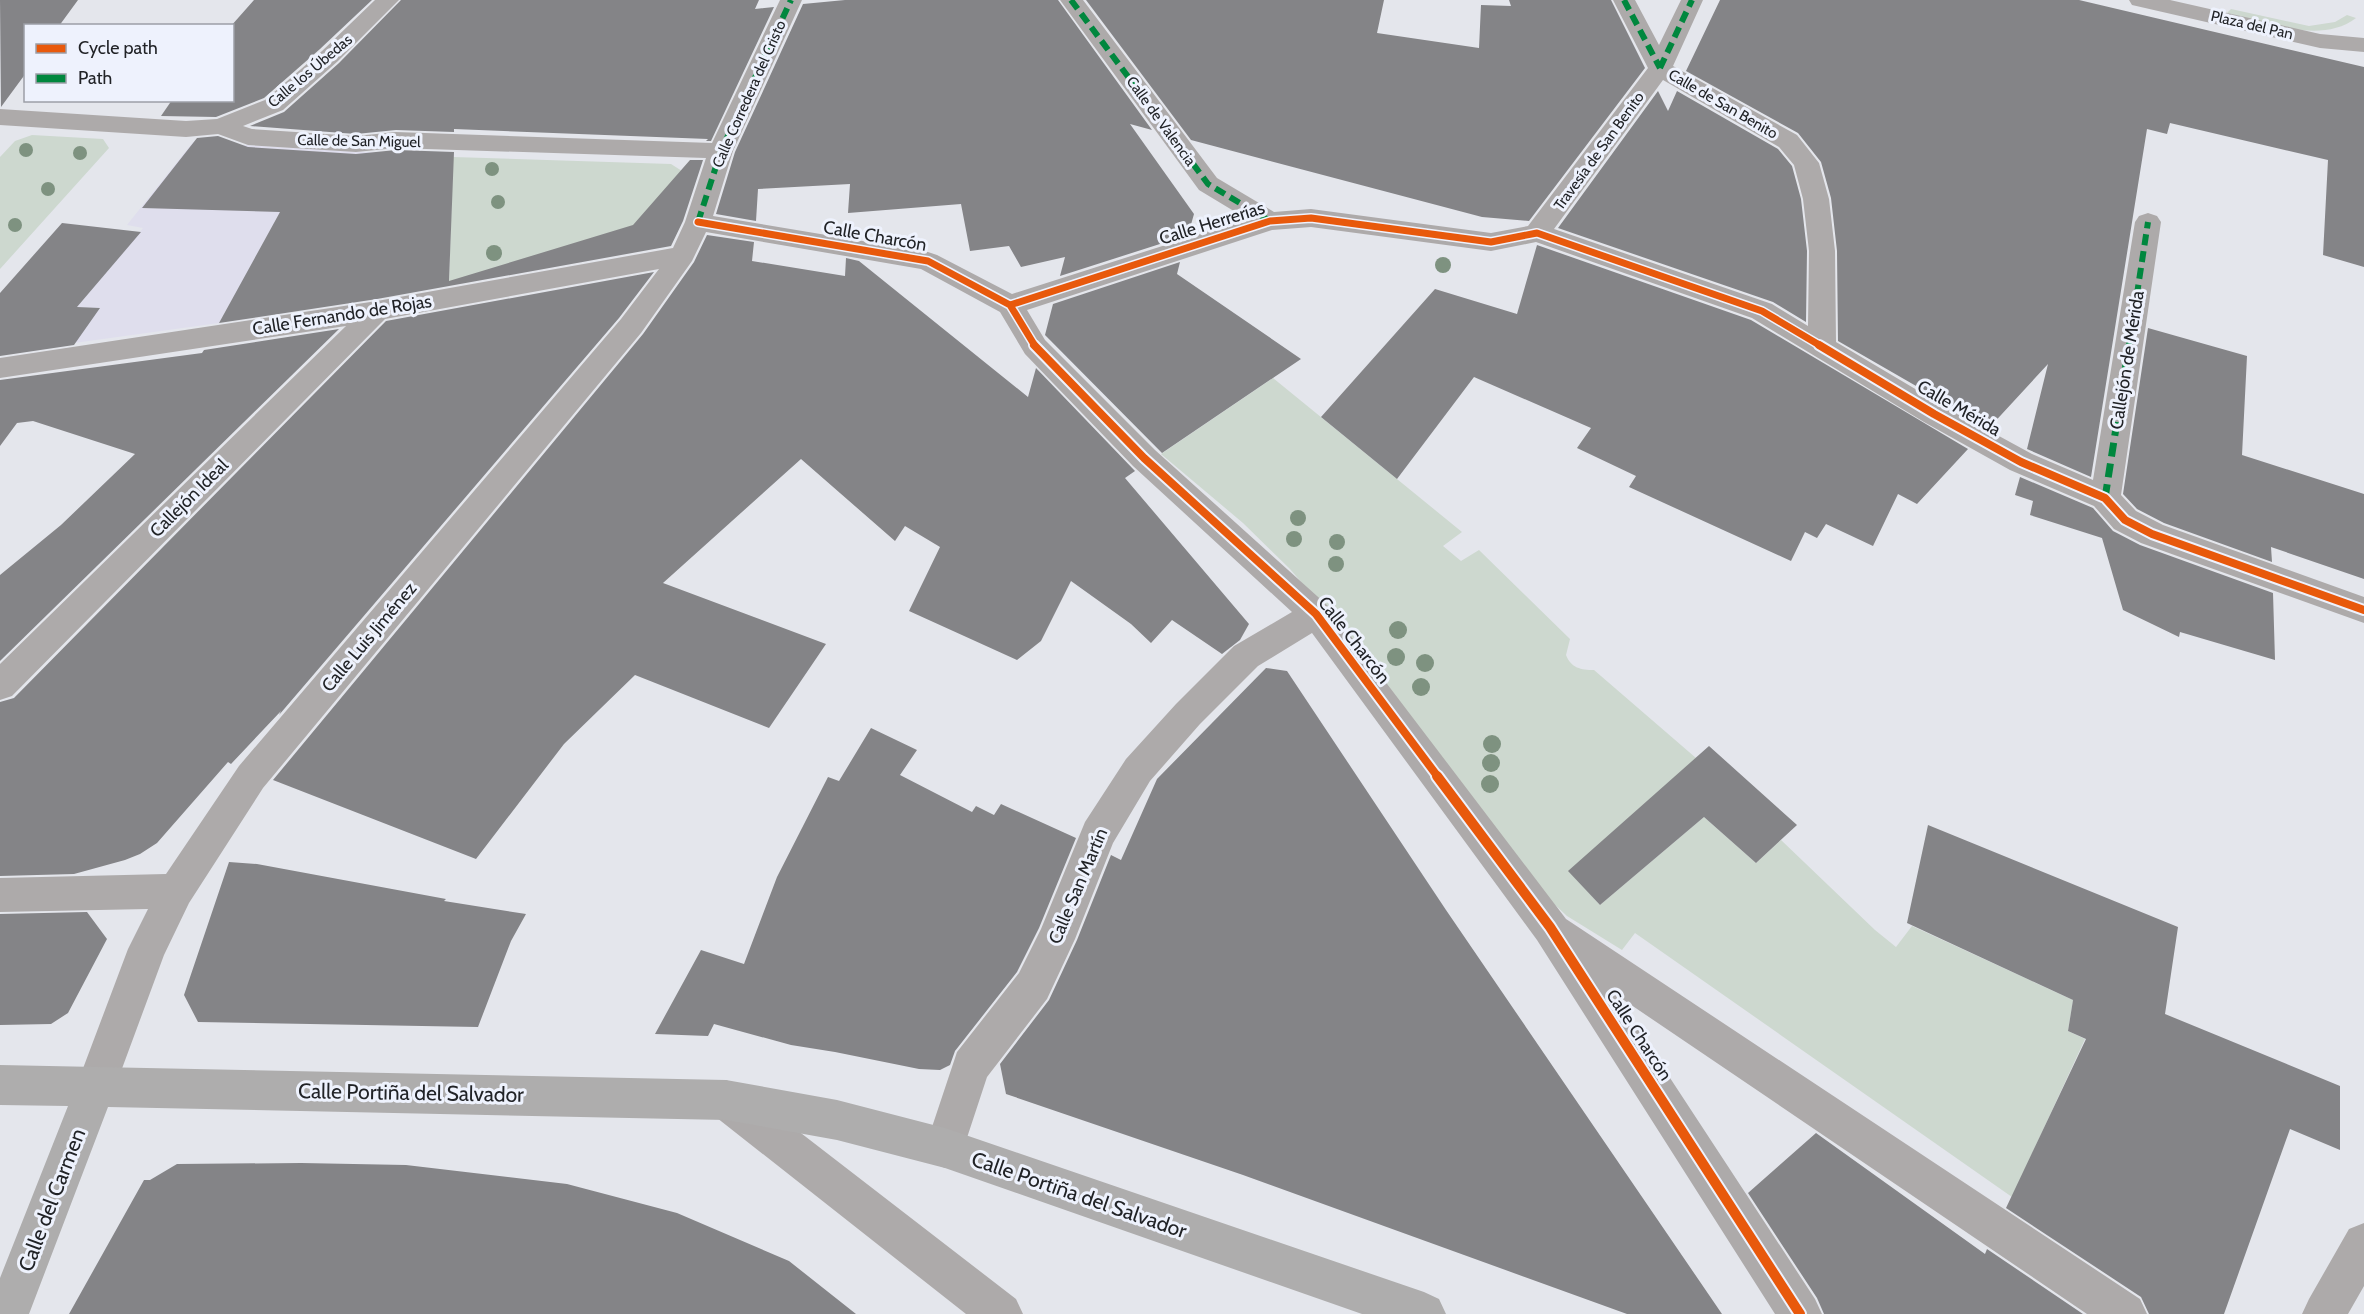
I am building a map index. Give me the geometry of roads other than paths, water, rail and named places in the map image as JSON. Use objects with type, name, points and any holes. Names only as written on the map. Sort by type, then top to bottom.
[{"type":"main road","name":"Calle Portiña del Salvador","points":[[0,1084],[726,1100],[837,1120],[945,1149],[1424,1314]]},
{"type":"main road","name":"Calle del Carmen","points":[[7,1314],[96,1087]]},
{"type":"street","name":"Calle los Úbedas","points":[[221,126],[274,105],[330,56],[388,0]]},
{"type":"street","name":"Calle Corredera del Cristo","points":[[698,222],[721,151],[791,0]]},
{"type":"street","name":"Calle de Valencia","points":[[1071,0],[1208,184],[1270,221]]},
{"type":"street","points":[[1624,0],[1660,68]]},
{"type":"street","name":"Travesía de San Benito","points":[[1537,233],[1660,68],[1692,0]]},
{"type":"street","name":"Plaza del Pan","points":[[2140,0],[2320,40],[2364,45]]},
{"type":"street","name":"Calle de San Benito","points":[[1660,68],[1788,141],[1806,163],[1816,199],[1822,251],[1822,346]]},
{"type":"street","name":"Calle de San Miguel","points":[[10,117],[186,129],[221,126],[248,137],[356,144],[396,140],[721,151]]},
{"type":"street","points":[[0,138],[10,117]]},
{"type":"street","name":"Calle Herrerías","points":[[1010,305],[1270,221],[1311,218],[1491,242],[1537,233]]},
{"type":"street","name":"Calle Luis Jiménez","points":[[96,1087],[147,949],[176,891],[251,777],[631,326],[683,255],[698,222]]},
{"type":"street","name":"Calle Charcón","points":[[698,222],[928,261],[1010,305],[1035,347],[1144,458],[1316,614],[1550,927],[1800,1314]]},
{"type":"street","name":"Callejón de Mérida","points":[[2105,498],[2148,222]]},
{"type":"street","name":"Calle Mérida","points":[[1537,233],[1762,311],[2021,462],[2105,498],[2125,520],[2152,534],[2364,610]]},
{"type":"street","name":"Calle Fernando de Rojas","points":[[0,368],[377,311],[683,255]]},
{"type":"street","name":"Callejón Ideal","points":[[0,686],[377,311]]},
{"type":"street","name":"Calle San Martín","points":[[945,1149],[971,1066],[1033,986],[1056,939],[1098,834],[1138,770],[1188,714],[1246,656],[1316,614]]},
{"type":"street","points":[[0,895],[176,891]]},
{"type":"street","name":"Calle Charcón","points":[[1550,927],[2125,1314]]},
{"type":"street","points":[[726,1100],[1000,1314]]},
{"type":"street","points":[[2324,1314],[2364,1244]]}]
